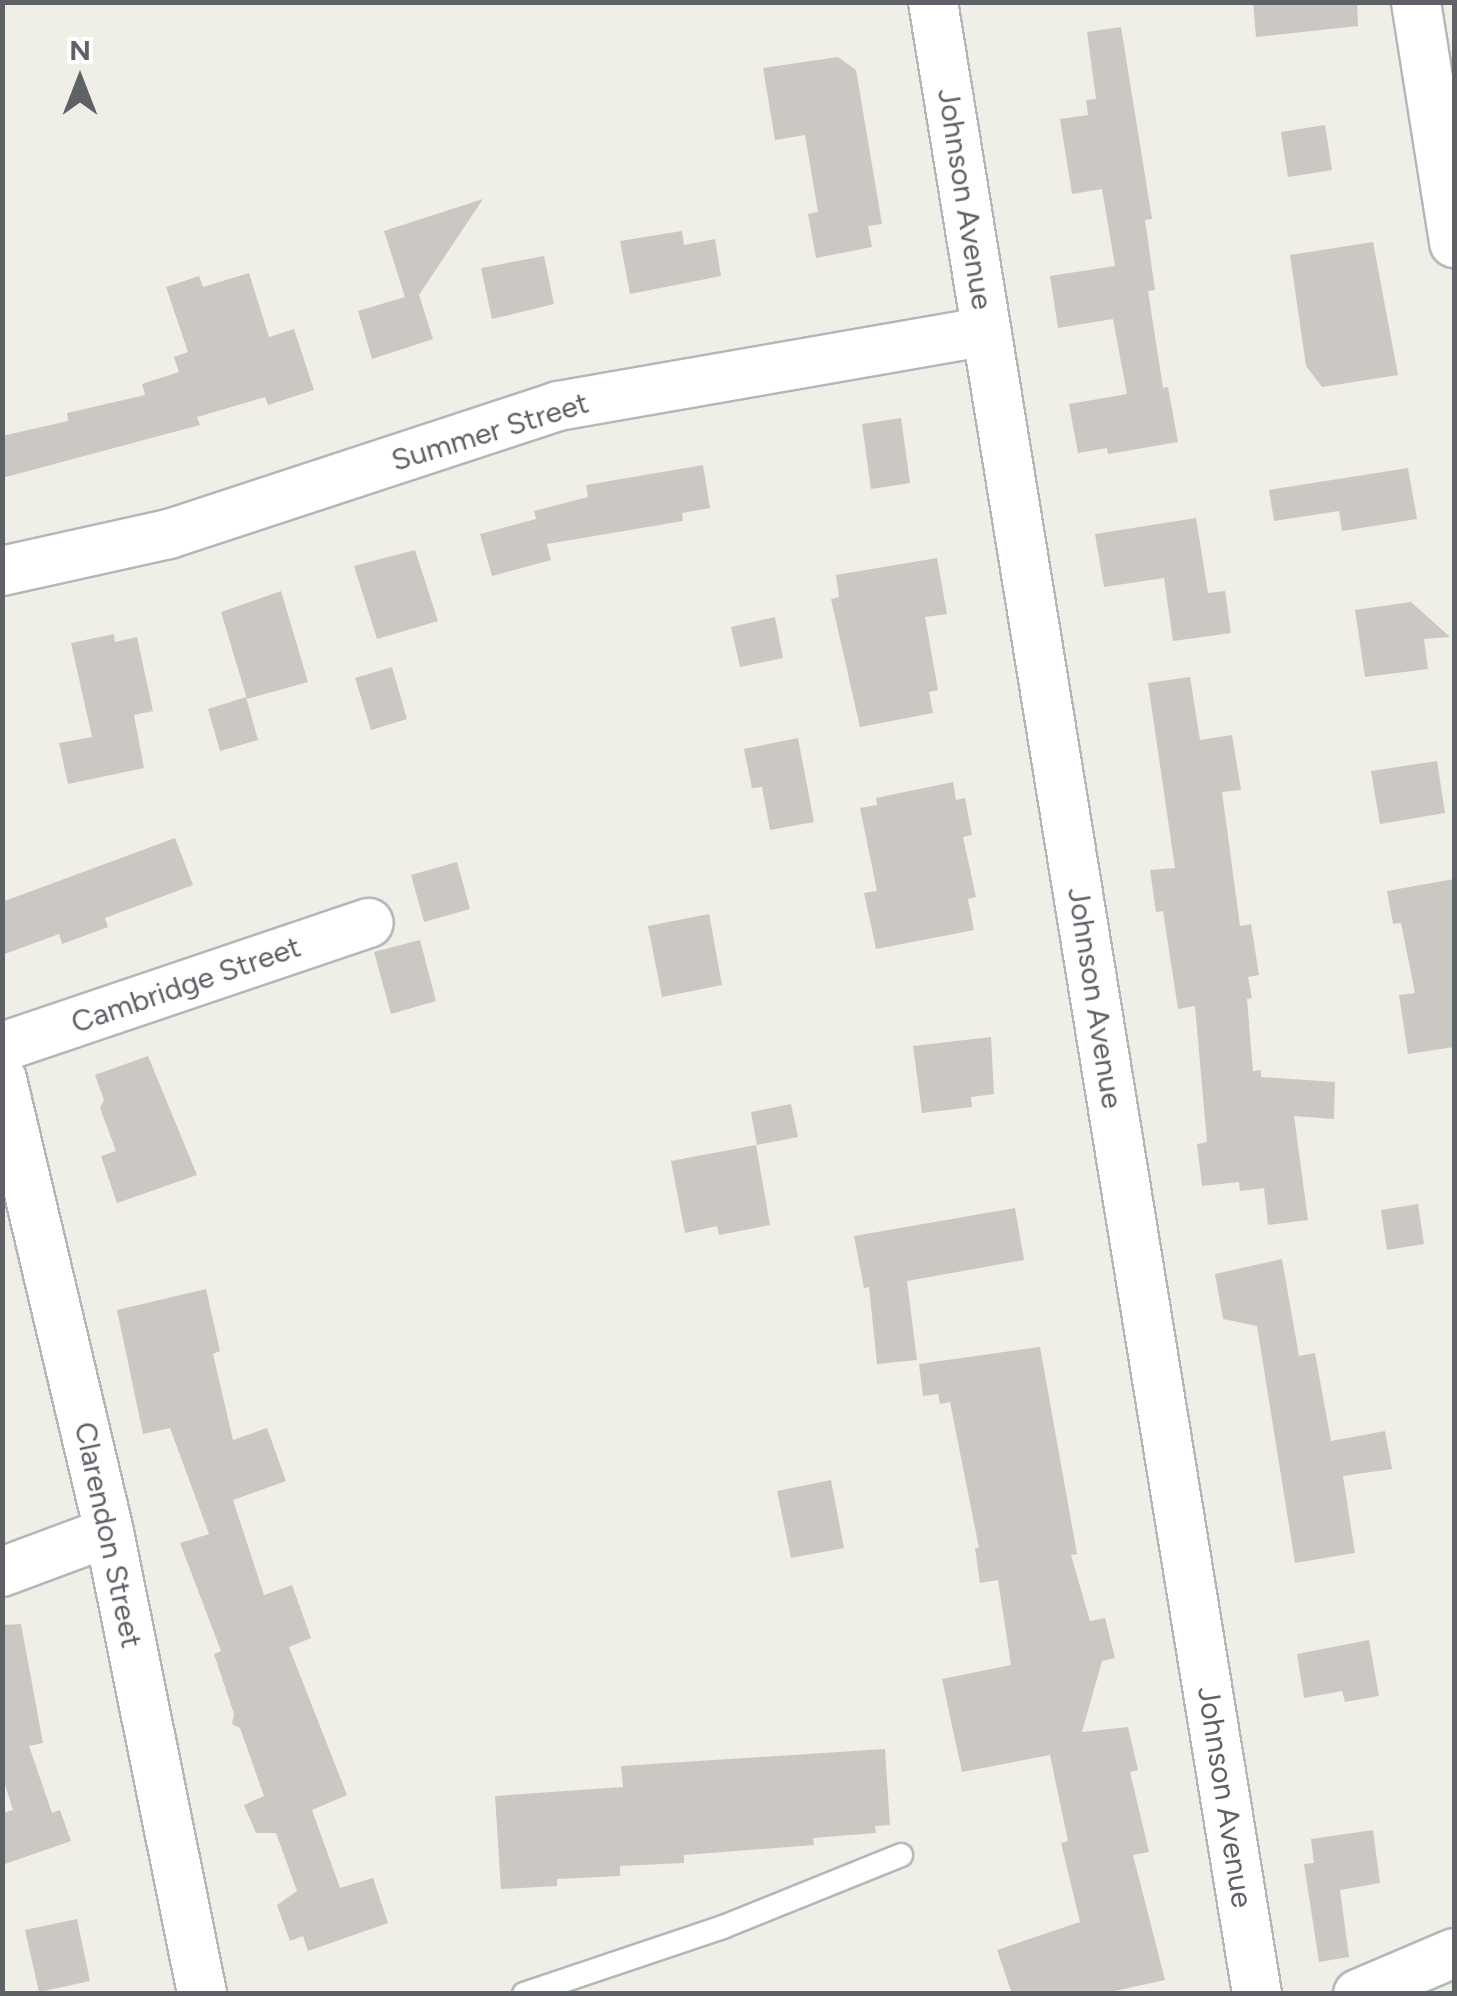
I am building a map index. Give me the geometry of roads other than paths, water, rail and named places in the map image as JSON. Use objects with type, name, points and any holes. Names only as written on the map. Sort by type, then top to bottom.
[{"type":"street","name":"Johnson Avenue","points":[[933,2],[1257,1994]]},
{"type":"street","points":[[1416,2],[1454,243]]},
{"type":"street","name":"Summer Street","points":[[2,571],[169,534],[558,406],[986,331]]},
{"type":"street","name":"Cambridge Street","points":[[2,1048],[370,923]]},
{"type":"street","name":"Clarendon Street","points":[[2,1079],[109,1532],[202,1994]]},
{"type":"street","points":[[2,1572],[109,1532]]},
{"type":"street","points":[[1358,1994],[1454,1953]]},
{"type":"lane","points":[[524,1994],[723,1927],[900,1855]]}]
